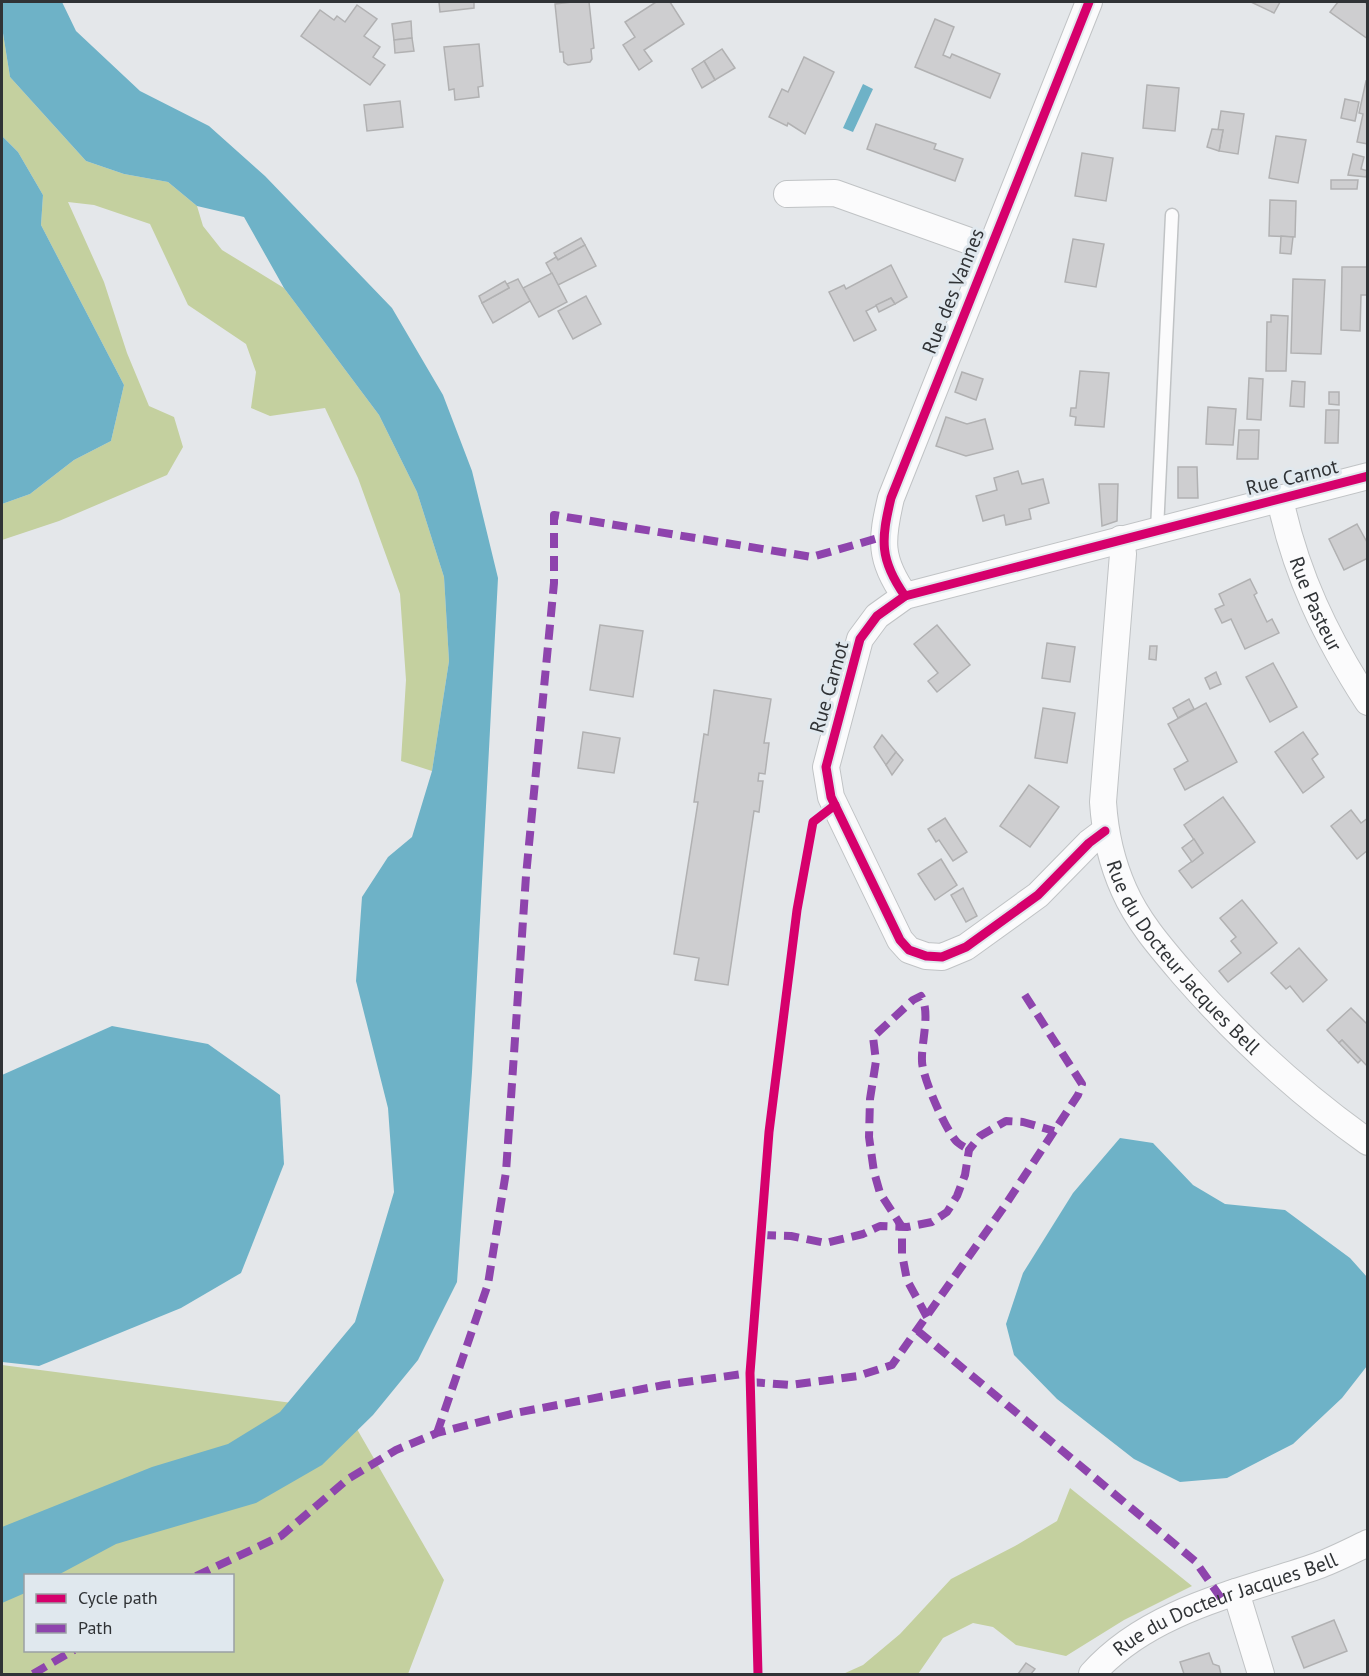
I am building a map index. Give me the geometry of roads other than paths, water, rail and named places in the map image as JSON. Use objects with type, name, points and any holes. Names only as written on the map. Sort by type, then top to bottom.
[{"type":"street","name":"Rue des Vannes","points":[[905,596],[890,574],[882,537],[891,498],[1089,2]]},
{"type":"street","points":[[787,194],[836,193],[989,248]]},
{"type":"street","name":"Rue Carnot","points":[[1105,831],[1089,843],[1038,895],[966,947],[942,957],[926,956],[909,950],[900,940],[835,806],[826,767],[860,639],[877,616],[905,596],[1368,476]]},
{"type":"street","name":"Rue Pasteur","points":[[1280,499],[1303,583],[1323,626],[1368,702]]},
{"type":"street","name":"Rue du Docteur Jacques Bell","points":[[1121,540],[1123,554],[1103,802],[1105,831],[1124,891],[1158,945],[1226,1022],[1270,1065],[1322,1109],[1368,1142]]},
{"type":"street","name":"Rue du Docteur Jacques Bell","points":[[1092,1674],[1110,1654],[1135,1635],[1236,1592],[1320,1565],[1368,1543]]},
{"type":"street","points":[[1236,1592],[1261,1674]]},
{"type":"lane","points":[[1157,530],[1172,215]]},
{"type":"water","points":[[2,2],[62,2],[76,31],[140,91],[209,126],[265,176],[392,308],[443,395],[472,471],[498,578],[472,1072],[457,1282],[418,1360],[373,1415],[322,1465],[256,1503],[116,1544],[60,1574],[24,1574],[24,1593],[2,1603],[2,1527],[152,1467],[228,1444],[280,1412],[355,1322],[394,1192],[388,1108],[356,981],[362,897],[388,857],[412,837],[432,771],[449,661],[444,577],[417,492],[379,415],[284,288],[244,217],[197,206],[168,182],[124,174],[86,161],[10,77],[2,27]]},
{"type":"water","points":[[863,84],[873,89],[853,132],[843,128]]},
{"type":"water","points":[[2,136],[18,152],[43,195],[41,225],[124,385],[111,441],[74,460],[30,494],[2,504]]},
{"type":"water","points":[[112,1026],[208,1044],[280,1095],[284,1164],[241,1273],[181,1308],[39,1366],[2,1362],[2,1075]]},
{"type":"water","points":[[1120,1138],[1153,1143],[1193,1185],[1225,1204],[1285,1210],[1350,1258],[1367,1277],[1367,1366],[1342,1398],[1293,1444],[1227,1478],[1180,1482],[1134,1459],[1057,1399],[1014,1355],[1006,1324],[1023,1273],[1073,1193]]}]
